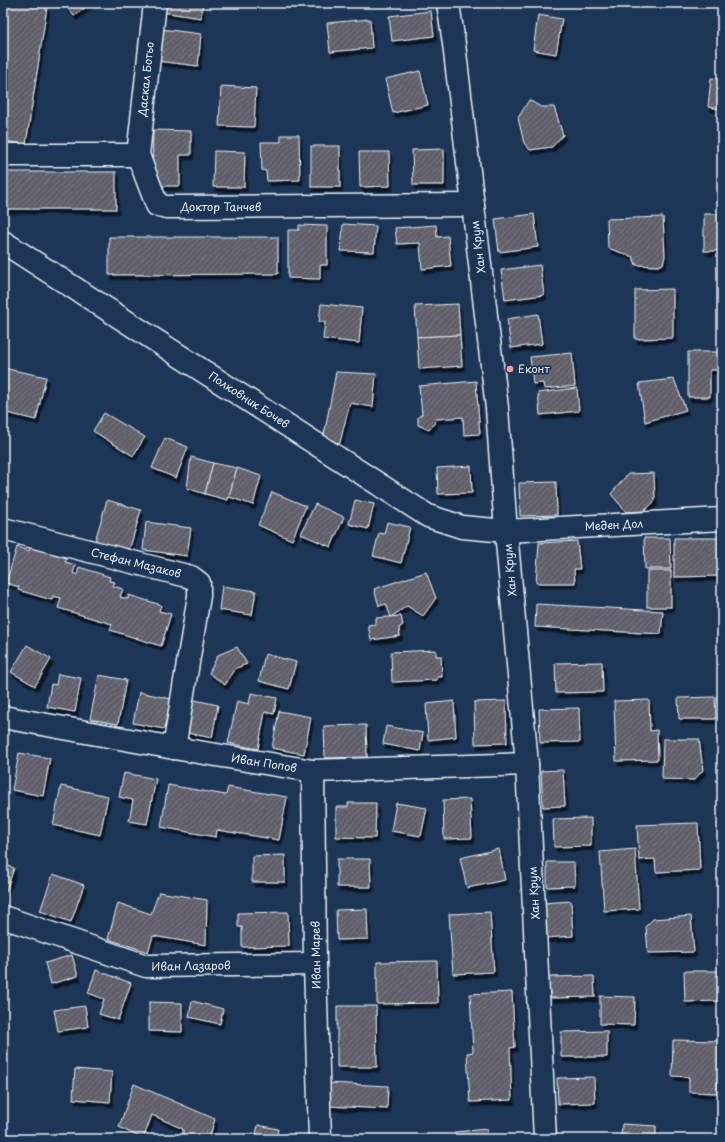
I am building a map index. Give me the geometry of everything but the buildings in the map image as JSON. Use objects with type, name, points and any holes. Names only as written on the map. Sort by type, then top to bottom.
[{"type":"street","name":"Даскал Ботьо","points":[[138,155],[155,3]]},
{"type":"street","name":"Хан Крум","points":[[448,3],[497,408],[506,531],[528,764],[545,1139]]},
{"type":"street","points":[[3,155],[138,155]]},
{"type":"street","name":"Доктор Танчев","points":[[138,155],[157,205],[167,207],[473,205]]},
{"type":"street","name":"Полковник Бочев","points":[[3,242],[428,516],[462,527],[506,531]]},
{"type":"street","name":"Меден Дол","points":[[506,531],[722,519]]},
{"type":"street","name":"Стефан Мазаков","points":[[3,529],[191,576],[199,583],[199,596],[174,748]]},
{"type":"street","name":"Иван Попов","points":[[3,717],[174,748],[314,771],[528,764]]},
{"type":"street","name":"Иван Марев","points":[[314,771],[315,964],[320,1139]]},
{"type":"street","name":"Иван Лазаров","points":[[3,917],[146,966],[315,964]]},
{"type":"place","name":"Еконт","points":[[510,369]]}]
